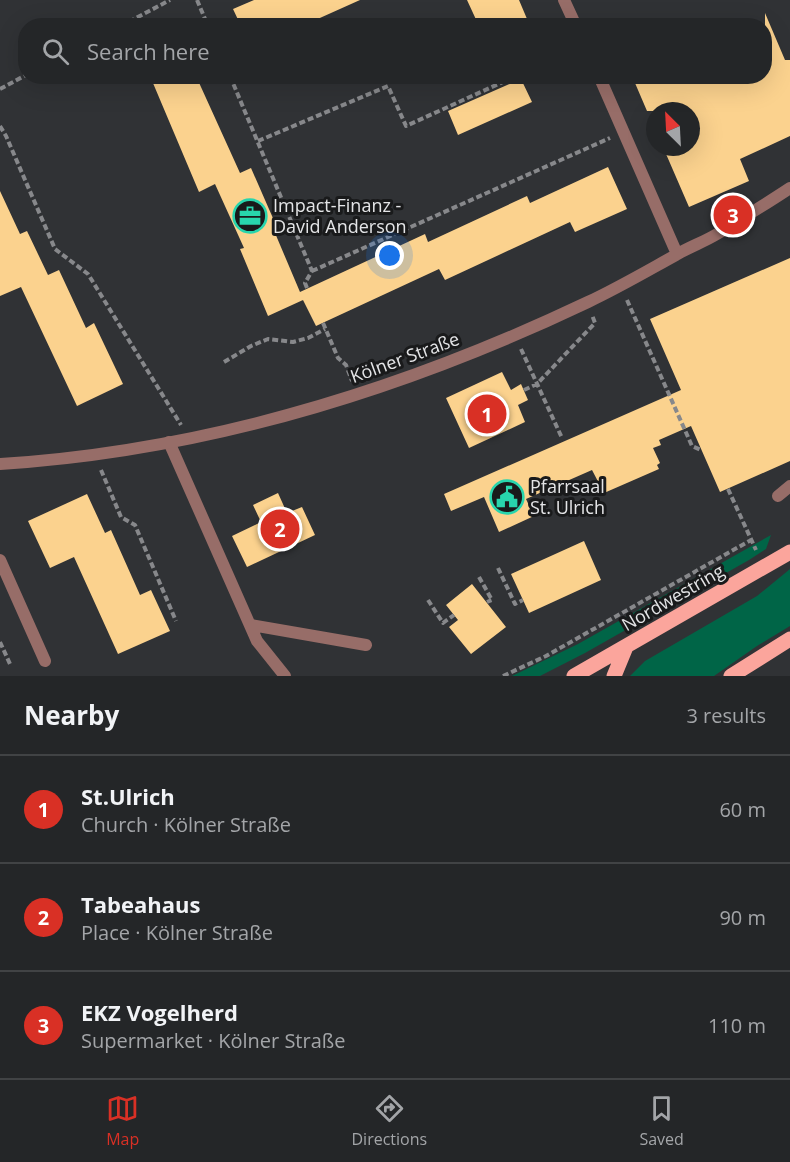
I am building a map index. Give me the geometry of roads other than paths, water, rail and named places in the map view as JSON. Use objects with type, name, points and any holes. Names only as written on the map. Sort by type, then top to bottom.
[{"type":"main road","name":"Nordwestring","points":[[574,676],[790,552]]},
{"type":"main road","points":[[731,676],[790,639]]},
{"type":"main road","points":[[614,676],[626,647]]},
{"type":"street","points":[[564,0],[572,18]]},
{"type":"street","points":[[603,84],[677,254]]},
{"type":"street","name":"Kölner Straße","points":[[0,464],[96,455],[189,439],[248,426],[357,396],[414,376],[588,303],[715,235],[790,188]]},
{"type":"street","points":[[169,442],[257,641],[285,676]]},
{"type":"street","points":[[778,496],[790,486]]},
{"type":"street","points":[[0,560],[45,661]]},
{"type":"street","points":[[251,625],[366,645]]},
{"type":"place","name":"EKZ Vogelherd","points":[[733,215]]},
{"type":"place","name":"Impact-Finanz - David Anderson","points":[[250,216]]},
{"type":"place","name":"St.Ulrich","points":[[487,414]]},
{"type":"place","name":"Pfarrsaal St. Ulrich","points":[[507,497]]},
{"type":"place","name":"Tabeahaus","points":[[280,529]]}]
